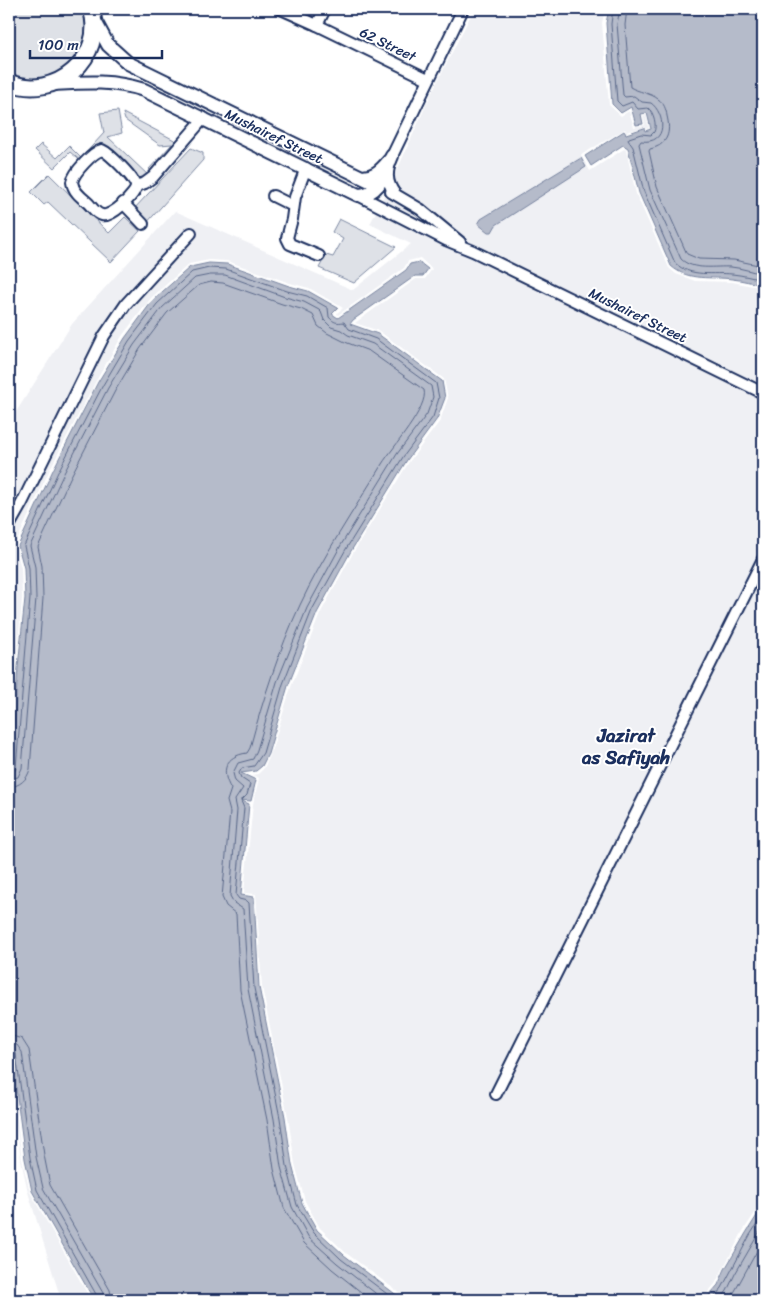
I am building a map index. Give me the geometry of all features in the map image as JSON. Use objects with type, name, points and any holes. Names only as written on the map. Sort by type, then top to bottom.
[{"type":"main road","points":[[9,92],[54,84],[73,72],[87,55],[91,44],[92,13]]},
{"type":"main road","points":[[9,82],[30,87]]},
{"type":"street","name":"62 Street","points":[[281,9],[428,79]]},
{"type":"street","points":[[318,25],[325,9]]},
{"type":"street","points":[[358,194],[369,193],[378,185],[463,9]]},
{"type":"street","name":"Mushairef Street","points":[[92,13],[108,45],[128,64],[395,194],[420,209],[473,251]]},
{"type":"street","name":"Mushairef Street","points":[[54,84],[96,81],[129,85],[144,90],[306,168],[446,240],[473,251],[763,393]]},
{"type":"street","points":[[136,186],[150,181],[204,118]]},
{"type":"street","points":[[102,150],[132,178],[136,186],[134,192],[109,215],[101,215],[75,190],[72,182],[73,177],[96,153],[102,150]]},
{"type":"street","points":[[360,176],[366,176],[378,171],[392,156]]},
{"type":"street","points":[[392,156],[387,176],[388,183],[395,194]]},
{"type":"street","points":[[306,168],[295,196],[292,219],[287,235],[288,241],[292,245],[319,256]]},
{"type":"street","points":[[273,196],[293,206]]},
{"type":"street","points":[[123,203],[143,224]]},
{"type":"street","points":[[9,526],[104,336],[126,304],[191,233]]},
{"type":"street","points":[[496,1094],[763,559]]},
{"type":"shaded area","points":[[9,9],[86,9],[89,43],[61,78],[18,79],[9,75]]},
{"type":"shaded area","points":[[474,9],[605,9],[602,23],[609,105],[621,116],[629,111],[634,127],[645,125],[643,115],[646,115],[649,128],[646,129],[645,127],[626,132],[625,129],[581,155],[590,171],[624,149],[626,150],[636,194],[669,268],[676,274],[695,281],[732,282],[763,288],[763,1201],[743,1231],[715,1284],[701,1300],[409,1300],[346,1253],[320,1228],[305,1201],[295,1164],[288,1117],[262,987],[256,894],[244,893],[253,804],[259,778],[252,775],[258,774],[264,768],[270,756],[291,687],[320,614],[353,553],[409,462],[440,421],[448,398],[444,379],[379,331],[355,323],[416,279],[425,279],[432,269],[420,258],[408,261],[404,268],[338,315],[337,313],[343,308],[309,288],[227,261],[209,260],[189,264],[151,298],[122,336],[96,381],[50,469],[15,545],[21,568],[22,598],[9,759],[9,423],[72,324],[175,211],[353,290],[411,244],[370,224],[399,166],[431,94]]},
{"type":"shaded area","points":[[118,111],[122,133],[108,137],[150,177],[142,184],[100,143],[82,162],[70,152],[54,168],[35,150],[41,144],[57,158],[69,146],[81,158],[104,133],[100,113]]},
{"type":"shaded area","points":[[123,113],[180,143],[152,172],[149,169],[172,144],[160,145],[125,120]]},
{"type":"shaded area","points":[[191,148],[203,153],[203,160],[145,225],[133,210]]},
{"type":"shaded area","points":[[49,174],[109,233],[125,217],[140,231],[111,262],[48,202],[44,205],[31,192]]},
{"type":"shaded area","points":[[339,219],[396,247],[354,283],[319,268],[326,255],[333,257],[343,239],[332,232]]},
{"type":"shaded area","points":[[9,1057],[22,1160],[30,1192],[91,1300],[61,1300],[28,1192],[21,1160],[9,1070]]},
{"type":"water","points":[[609,9],[763,9],[763,285],[736,279],[693,276],[678,271],[671,266],[639,193],[628,148],[623,145],[591,166],[585,156],[624,131],[626,134],[644,128],[645,131],[651,129],[647,113],[641,114],[643,124],[636,125],[631,107],[621,113],[612,104],[606,23]]},
{"type":"water","points":[[581,158],[586,167],[496,225],[492,232],[488,232],[478,224],[481,219]]},
{"type":"water","points":[[419,262],[428,269],[423,276],[415,276],[350,324],[378,334],[442,381],[445,398],[437,419],[407,460],[351,551],[317,613],[288,686],[268,754],[262,766],[256,771],[241,773],[256,780],[251,801],[240,800],[249,804],[241,895],[254,897],[259,987],[285,1117],[292,1165],[302,1203],[317,1230],[344,1255],[403,1300],[94,1300],[32,1191],[25,1159],[9,1034],[9,804],[18,667],[25,598],[24,568],[18,546],[53,470],[98,382],[125,338],[153,300],[190,267],[209,263],[227,264],[308,291],[338,308],[332,314],[338,318],[406,270],[410,264]]},
{"type":"water","points":[[763,1206],[763,1300],[705,1300],[718,1285],[725,1269]]},
{"type":"district","name":"Jazirat as Safiyah","points":[[626,746]]}]
